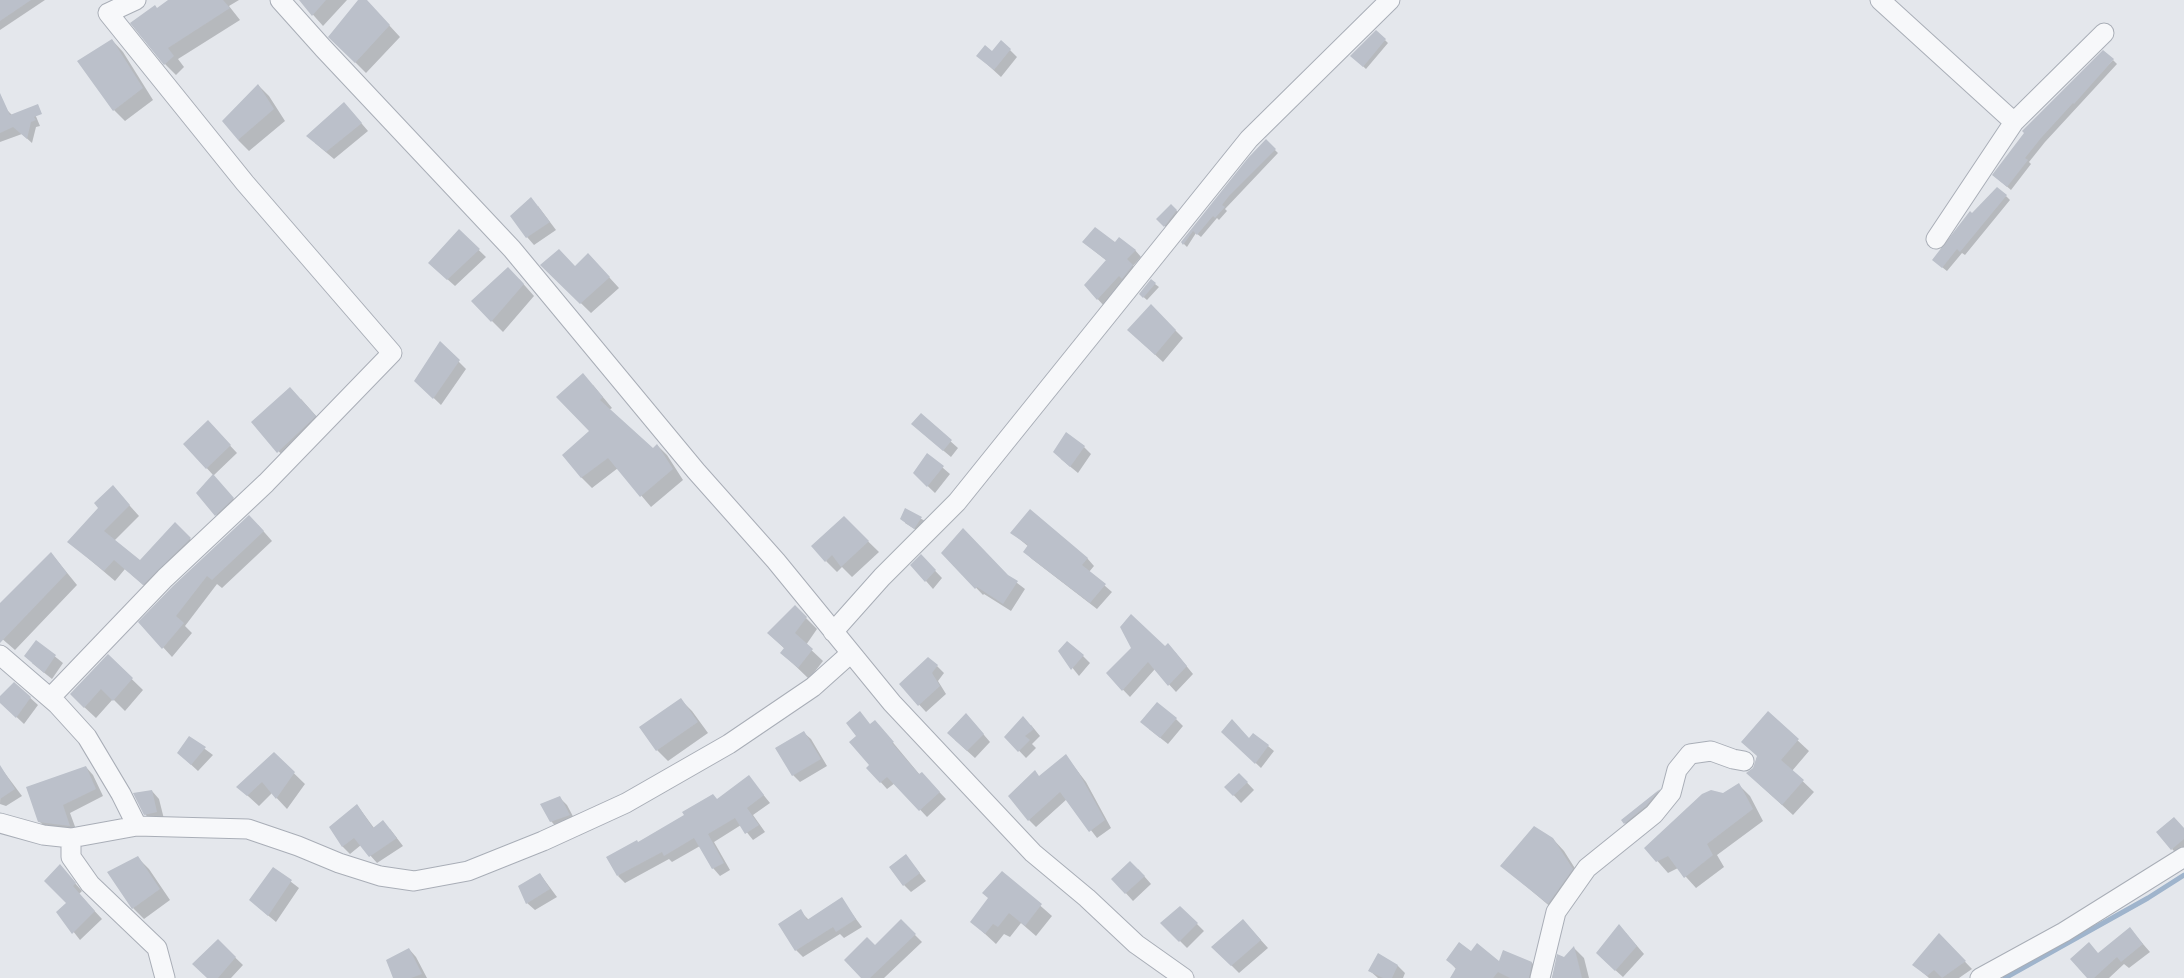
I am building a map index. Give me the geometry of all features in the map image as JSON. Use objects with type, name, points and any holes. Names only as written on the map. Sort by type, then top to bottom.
[{"type":"street","points":[[50,698],[165,578],[266,483],[392,352],[245,183],[108,14],[136,0]]},
{"type":"street","points":[[280,0],[512,249],[696,471],[776,562],[892,703],[1033,853],[1087,898],[1136,944],[1184,978]]},
{"type":"street","points":[[833,632],[882,577],[957,502],[1250,139],[1390,0]]},
{"type":"street","points":[[1880,0],[2014,122]]},
{"type":"street","points":[[1936,239],[2014,122],[2104,33]]},
{"type":"street","points":[[0,823],[43,835],[71,838],[137,826],[248,829],[298,846],[339,863],[380,876],[414,881],[468,871],[543,841],[634,798],[729,744],[813,687],[851,653]]},
{"type":"street","points":[[0,655],[50,698],[87,737],[121,794],[137,826]]},
{"type":"street","points":[[1540,978],[1556,912],[1587,868],[1654,814],[1670,793],[1677,770],[1690,754],[1711,751],[1744,761]]},
{"type":"street","points":[[71,838],[71,858],[90,884],[157,948],[165,978]]},
{"type":"street","points":[[1980,978],[2064,932],[2184,857]]},
{"type":"building","points":[[0,0],[31,0],[0,21]]},
{"type":"building","points":[[168,0],[223,0],[230,8],[168,48],[174,56],[164,65],[130,23],[155,5],[157,8]]},
{"type":"building","points":[[299,0],[326,0],[312,16]]},
{"type":"building","points":[[358,0],[367,0],[390,25],[355,63],[328,37]]},
{"type":"building","points":[[1376,30],[1386,39],[1363,67],[1350,56]]},
{"type":"building","points":[[112,39],[143,88],[113,111],[77,61]]},
{"type":"building","points":[[1001,40],[1011,49],[994,70],[976,56],[985,45],[992,51]]},
{"type":"building","points":[[2103,50],[2114,59],[2041,138],[2025,158],[2028,160],[2007,187],[1992,175],[2024,133],[2022,131]]},
{"type":"building","points":[[258,84],[274,109],[238,140],[222,121]]},
{"type":"building","points":[[0,93],[10,115],[38,104],[42,114],[34,117],[36,120],[31,122],[27,139],[13,127],[0,133]]},
{"type":"building","points":[[344,102],[362,123],[326,152],[306,136]]},
{"type":"building","points":[[1266,139],[1276,149],[1229,196],[1222,205],[1225,207],[1215,218],[1213,216],[1197,235],[1193,231],[1183,245],[1181,242],[1248,158]]},
{"type":"building","points":[[1997,187],[2007,195],[1960,252],[1957,249],[1942,268],[1932,260],[1970,211],[1972,213]]},
{"type":"building","points":[[531,197],[550,222],[526,238],[510,216]]},
{"type":"building","points":[[1171,204],[1177,210],[1164,227],[1156,219]]},
{"type":"building","points":[[1095,227],[1115,242],[1119,237],[1136,250],[1127,259],[1133,265],[1122,279],[1119,276],[1097,300],[1084,285],[1106,260],[1082,242]]},
{"type":"building","points":[[459,229],[480,249],[447,280],[428,263]]},
{"type":"building","points":[[559,249],[575,266],[588,253],[610,277],[580,304],[540,265]]},
{"type":"building","points":[[508,267],[524,284],[491,322],[471,301]]},
{"type":"building","points":[[1151,279],[1156,283],[1143,298],[1139,294]]},
{"type":"building","points":[[1151,304],[1176,330],[1155,355],[1127,330]]},
{"type":"building","points":[[440,341],[460,360],[433,399],[414,381]]},
{"type":"building","points":[[583,373],[603,397],[600,400],[653,448],[657,444],[673,469],[640,497],[608,458],[581,478],[562,455],[589,431],[556,397]]},
{"type":"building","points":[[290,387],[316,416],[277,453],[251,422]]},
{"type":"building","points":[[921,413],[952,440],[943,451],[911,424]]},
{"type":"building","points":[[208,420],[231,445],[206,469],[183,444]]},
{"type":"building","points":[[1066,432],[1085,446],[1070,467],[1053,452]]},
{"type":"building","points":[[927,453],[944,466],[927,487],[913,473]]},
{"type":"building","points":[[213,474],[234,498],[215,516],[196,493]]},
{"type":"building","points":[[113,485],[130,505],[104,531],[140,560],[175,522],[191,538],[143,585],[114,560],[104,571],[67,542],[98,508],[94,503]]},
{"type":"building","points":[[905,508],[922,517],[914,529],[900,519]]},
{"type":"building","points":[[1030,509],[1088,558],[1082,565],[1106,584],[1090,603],[1023,552],[1028,545],[1010,533]]},
{"type":"building","points":[[249,515],[264,531],[212,580],[207,576],[176,616],[184,623],[162,649],[138,622],[173,586]]},
{"type":"building","points":[[844,516],[869,541],[841,567],[832,555],[825,562],[811,546]]},
{"type":"building","points":[[963,528],[1008,575],[1018,581],[1003,604],[977,587],[975,589],[941,553]]},
{"type":"building","points":[[51,552],[67,573],[0,643],[0,603]]},
{"type":"building","points":[[921,554],[936,570],[925,582],[910,565]]},
{"type":"building","points":[[795,605],[807,617],[795,633],[813,649],[798,668],[780,653],[784,648],[767,633]]},
{"type":"building","points":[[1131,614],[1165,646],[1168,643],[1187,666],[1168,686],[1148,662],[1122,691],[1106,673],[1131,648],[1120,627]]},
{"type":"building","points":[[36,640],[56,655],[44,673],[24,656]]},
{"type":"building","points":[[1067,641],[1084,655],[1071,670],[1058,651]]},
{"type":"building","points":[[108,654],[133,678],[113,701],[101,689],[84,708],[70,694]]},
{"type":"building","points":[[928,657],[938,665],[932,673],[940,686],[918,706],[899,684]]},
{"type":"building","points":[[14,682],[31,697],[16,718],[0,703],[0,696]]},
{"type":"building","points":[[681,698],[698,722],[656,751],[639,727]]},
{"type":"building","points":[[1157,702],[1177,718],[1160,738],[1140,722]]},
{"type":"building","points":[[860,711],[870,724],[875,720],[919,774],[922,772],[940,792],[919,811],[887,777],[880,783],[866,768],[869,765],[849,742],[856,736],[846,723]]},
{"type":"building","points":[[1768,711],[1799,739],[1781,760],[1804,780],[1782,805],[1746,773],[1753,768],[1757,756],[1741,742]]},
{"type":"building","points":[[966,713],[984,734],[967,751],[947,733]]},
{"type":"building","points":[[1023,716],[1034,729],[1025,736],[1030,740],[1018,752],[1004,737]]},
{"type":"building","points":[[1232,719],[1249,738],[1253,733],[1269,745],[1255,764],[1221,732]]},
{"type":"building","points":[[804,731],[821,759],[792,776],[775,748]]},
{"type":"building","points":[[189,736],[206,747],[191,765],[177,753]]},
{"type":"building","points":[[274,752],[295,772],[276,799],[262,782],[247,796],[236,787]]},
{"type":"building","points":[[1066,754],[1079,773],[1105,820],[1089,832],[1060,792],[1028,821],[1008,796],[1035,770],[1039,776]]},
{"type":"building","points":[[0,765],[15,789],[0,799]]},
{"type":"building","points":[[86,766],[96,789],[63,805],[70,826],[38,822],[26,787]]},
{"type":"building","points":[[1239,773],[1248,782],[1233,796],[1224,787]]},
{"type":"building","points":[[749,775],[764,795],[747,808],[759,825],[745,834],[735,818],[708,834],[724,863],[712,869],[694,838],[664,856],[662,852],[617,876],[606,857],[637,840],[638,842],[684,815],[682,812],[713,794],[717,799]]},
{"type":"building","points":[[1739,783],[1753,809],[1707,844],[1713,855],[1684,878],[1668,856],[1656,862],[1644,848],[1702,794],[1711,790],[1723,793]]},
{"type":"building","points":[[1660,789],[1646,806],[1624,824],[1621,820]]},
{"type":"building","points":[[152,790],[157,812],[144,815],[133,793]]},
{"type":"building","points":[[560,796],[570,815],[550,822],[540,804]]},
{"type":"building","points":[[357,804],[373,828],[383,820],[397,838],[369,857],[354,838],[342,847],[329,827]]},
{"type":"building","points":[[2174,817],[2184,828],[2184,839],[2171,850],[2156,832]]},
{"type":"building","points":[[1534,826],[1553,838],[1573,869],[1548,904],[1500,866]]},
{"type":"building","points":[[906,854],[920,873],[903,886],[889,867]]},
{"type":"building","points":[[138,856],[160,889],[132,909],[107,872]]},
{"type":"building","points":[[1130,861],[1145,876],[1125,894],[1111,879]]},
{"type":"building","points":[[60,864],[76,883],[73,886],[95,911],[72,934],[56,912],[66,903],[44,881]]},
{"type":"building","points":[[273,867],[292,880],[268,916],[249,900]]},
{"type":"building","points":[[1002,871],[1042,904],[1025,926],[1009,913],[998,927],[993,924],[985,934],[970,922],[988,898],[982,893]]},
{"type":"building","points":[[540,873],[550,889],[526,904],[518,886]]},
{"type":"building","points":[[842,897],[856,919],[836,932],[833,927],[795,951],[778,924],[801,909],[807,920]]},
{"type":"building","points":[[1180,906],[1198,923],[1179,942],[1160,923]]},
{"type":"building","points":[[901,919],[916,934],[870,978],[861,978],[844,960],[867,937],[875,945]]},
{"type":"building","points":[[1243,919],[1261,940],[1231,966],[1211,947]]},
{"type":"building","points":[[1619,924],[1637,946],[1615,971],[1596,953]]},
{"type":"building","points":[[2130,927],[2143,944],[2121,962],[2117,957],[2094,978],[2087,978],[2070,959],[2089,942],[2098,953]]},
{"type":"building","points":[[1939,933],[1966,961],[1942,978],[1934,970],[1927,976],[1912,965]]},
{"type":"building","points":[[218,939],[236,957],[218,978],[207,978],[192,964]]},
{"type":"building","points":[[1459,942],[1471,951],[1477,943],[1499,961],[1503,950],[1532,962],[1529,978],[1510,978],[1498,972],[1493,978],[1450,978],[1456,968],[1446,960]]},
{"type":"building","points":[[1574,946],[1582,978],[1552,978],[1557,954],[1564,957]]},
{"type":"building","points":[[409,948],[422,974],[411,978],[393,978],[386,960]]},
{"type":"building","points":[[1378,953],[1398,965],[1392,978],[1383,978],[1368,971]]},
{"type":"waterway","points":[[2005,978],[2148,898],[2184,875]]}]
